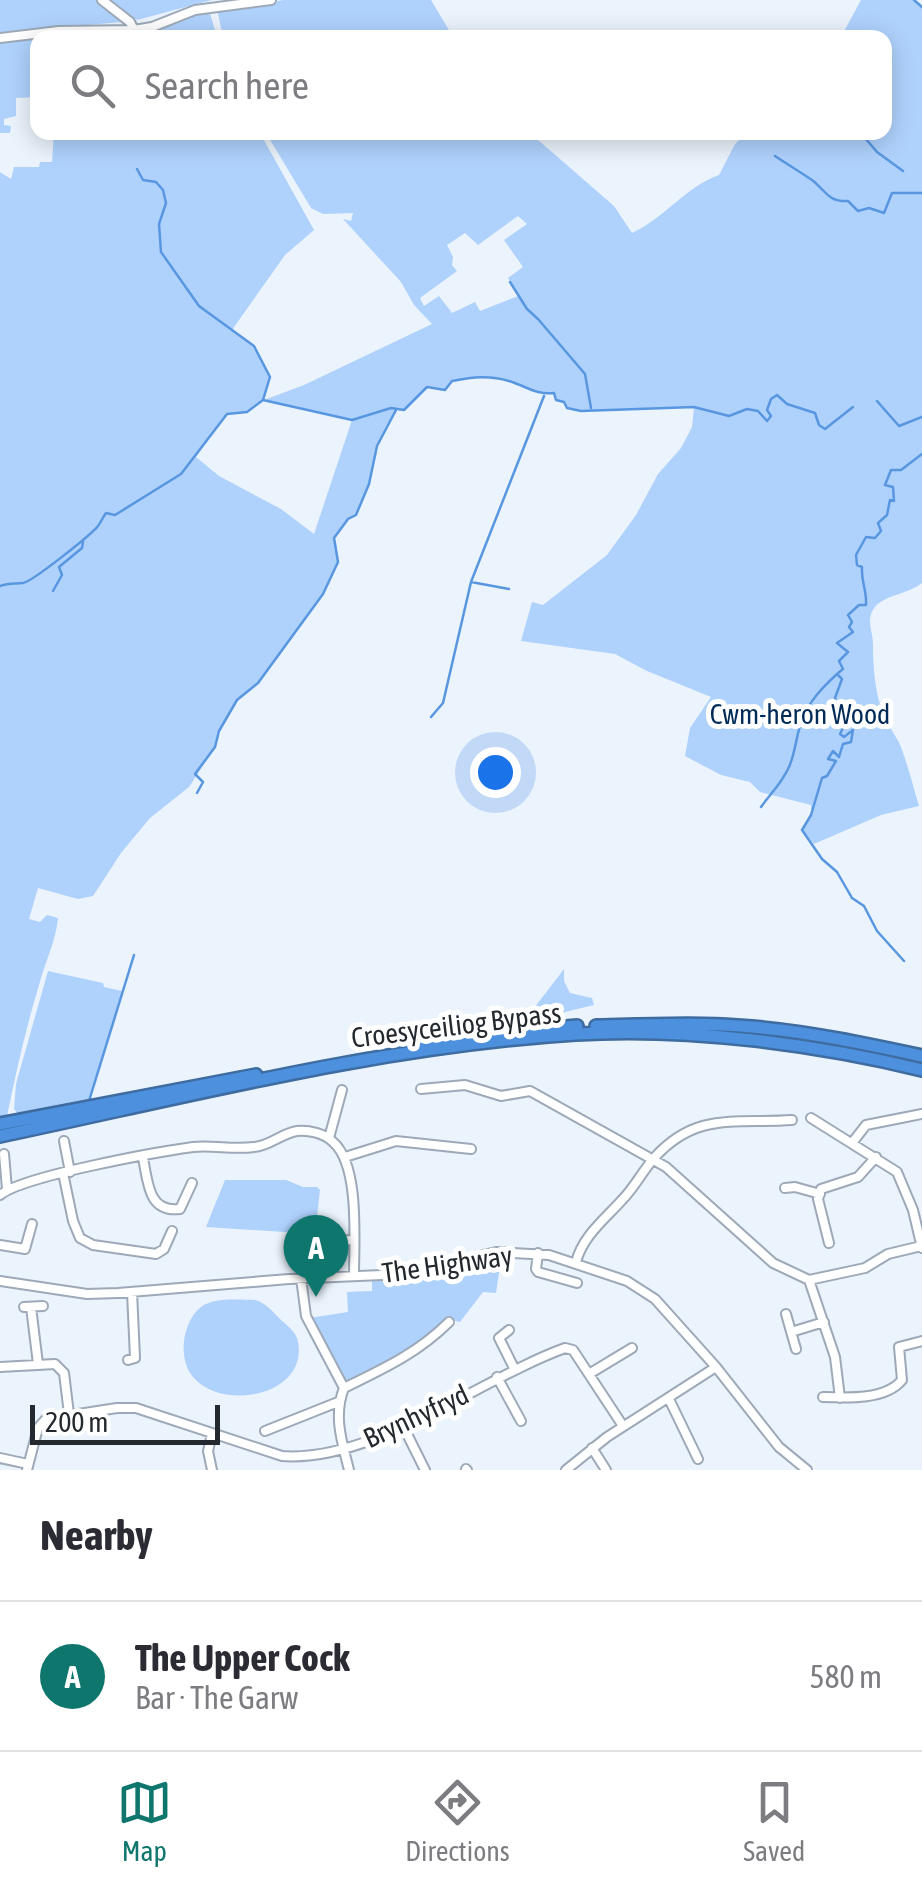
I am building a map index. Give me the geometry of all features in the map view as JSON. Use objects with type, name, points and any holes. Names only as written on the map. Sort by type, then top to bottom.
[{"type":"highway","name":"Croesyceiliog Bypass","points":[[0,1124],[353,1056],[499,1033],[578,1026],[753,1027],[922,1056]]},
{"type":"highway","name":"Croesyceiliog Bypass","points":[[0,1136],[353,1062],[575,1034],[641,1033],[765,1043],[830,1051],[922,1070]]},
{"type":"street","points":[[102,0],[130,22],[134,30],[216,5],[272,0]]},
{"type":"street","points":[[0,38],[30,34]]},
{"type":"street","points":[[421,1089],[464,1085],[502,1096],[530,1091],[674,1174],[773,1263],[809,1280],[865,1268],[888,1254],[922,1247],[897,1172],[810,1118]]},
{"type":"street","points":[[328,1138],[342,1090]]},
{"type":"street","points":[[852,1143],[866,1125],[918,1114],[922,1126]]},
{"type":"street","points":[[576,1262],[586,1238],[632,1189],[652,1160],[686,1131],[706,1122],[792,1120]]},
{"type":"street","points":[[4,1154],[4,1192],[66,1172],[193,1148],[261,1146],[295,1131],[328,1138],[345,1156],[350,1179],[354,1275]]},
{"type":"street","points":[[64,1141],[72,1221],[80,1238],[93,1245],[156,1254],[164,1249],[168,1233]]},
{"type":"street","points":[[345,1156],[396,1141],[471,1150]]},
{"type":"street","points":[[829,1243],[821,1188],[858,1176],[876,1157]]},
{"type":"street","points":[[143,1158],[155,1203],[179,1210],[187,1188]]},
{"type":"street","points":[[785,1188],[820,1194]]},
{"type":"street","points":[[0,1246],[26,1249],[32,1224]]},
{"type":"street","points":[[306,1242],[354,1240]]},
{"type":"street","name":"The Highway","points":[[0,1281],[88,1294],[132,1292],[405,1274],[496,1252],[538,1253],[576,1262],[641,1288],[670,1314],[716,1367],[779,1447],[808,1470]]},
{"type":"street","points":[[538,1253],[538,1272],[577,1283]]},
{"type":"street","points":[[301,1278],[306,1316],[344,1388]]},
{"type":"street","points":[[809,1280],[839,1374],[840,1398]]},
{"type":"street","points":[[128,1360],[134,1358],[132,1292]]},
{"type":"street","points":[[38,1364],[27,1307],[43,1306]]},
{"type":"street","points":[[786,1314],[796,1349]]},
{"type":"street","points":[[349,1470],[338,1419],[338,1402],[344,1388],[400,1362],[428,1344],[449,1322]]},
{"type":"street","points":[[791,1332],[824,1322]]},
{"type":"street","points":[[510,1330],[498,1338],[514,1368]]},
{"type":"street","points":[[823,1397],[883,1392],[897,1386],[902,1380],[899,1347],[922,1341]]},
{"type":"street","name":"Brynhyfryd","points":[[69,1414],[136,1408],[282,1456],[300,1458],[344,1449],[402,1426],[497,1376],[565,1348],[573,1350],[623,1426]]},
{"type":"street","points":[[589,1374],[632,1348]]},
{"type":"street","points":[[0,1367],[55,1364],[64,1373],[69,1414],[51,1416],[41,1423],[28,1467],[0,1458]]},
{"type":"street","points":[[566,1470],[623,1426],[716,1367]]},
{"type":"street","points":[[497,1376],[521,1421]]},
{"type":"street","points":[[669,1399],[698,1459]]},
{"type":"street","points":[[265,1431],[338,1402]]},
{"type":"street","points":[[402,1426],[425,1470]]},
{"type":"street","points":[[212,1434],[208,1451],[212,1470]]},
{"type":"street","points":[[592,1448],[606,1470]]},
{"type":"green space","points":[[0,0],[97,0],[123,19],[121,22],[0,33]]},
{"type":"green space","points":[[107,0],[212,0],[137,20]]},
{"type":"green space","points":[[284,0],[431,0],[449,30],[222,30],[217,9]]},
{"type":"green space","name":"Cwm-heron Wood","points":[[861,0],[914,0],[922,7],[922,583],[879,603],[870,621],[879,702],[901,747],[919,806],[881,815],[814,844],[802,830],[811,815],[811,805],[760,792],[750,782],[721,775],[685,756],[690,728],[711,697],[615,654],[521,641],[532,602],[543,605],[607,555],[636,515],[658,474],[681,448],[692,427],[694,407],[581,411],[567,408],[564,402],[556,400],[554,393],[536,392],[488,377],[453,381],[445,390],[427,387],[404,410],[397,409],[377,446],[369,484],[356,515],[348,519],[335,538],[338,562],[323,594],[258,683],[237,700],[219,731],[215,747],[189,787],[150,818],[93,896],[78,899],[38,888],[29,919],[40,922],[47,915],[58,918],[57,927],[30,1017],[7,1116],[0,1117],[0,172],[11,179],[14,167],[39,167],[40,162],[52,162],[54,140],[264,140],[314,230],[285,255],[232,330],[254,346],[270,377],[264,400],[432,324],[414,305],[401,282],[343,219],[351,221],[353,213],[323,214],[311,208],[270,140],[538,140],[614,206],[632,233],[719,175],[739,140],[892,140],[892,30],[845,30]],"holes":[[[518,216],[527,224],[504,240],[523,267],[508,278],[518,296],[480,311],[475,302],[452,313],[439,296],[424,306],[420,298],[457,271],[447,245],[465,233],[478,245]],[[263,400],[352,420],[314,534],[281,509],[219,476],[196,457],[227,414],[247,412]]]},
{"type":"green space","points":[[209,10],[215,30],[160,30]]},
{"type":"green space","points":[[30,37],[30,97],[16,98],[16,116],[4,119],[4,125],[11,126],[10,133],[0,133],[0,41]]},
{"type":"green space","points":[[564,969],[570,993],[592,998],[594,1005],[536,1019],[531,1012]]},
{"type":"green space","points":[[48,971],[122,991],[89,1101],[18,1114],[14,1109],[16,1084]]},
{"type":"green space","points":[[225,1180],[286,1180],[303,1187],[317,1187],[320,1190],[315,1234],[206,1227]]},
{"type":"green space","points":[[501,1259],[496,1293],[483,1292],[460,1322],[447,1319],[409,1353],[343,1383],[309,1318],[348,1312],[347,1292],[372,1291],[372,1280],[418,1280]]},
{"type":"green space","points":[[255,1300],[268,1307],[297,1338],[298,1360],[290,1375],[277,1386],[243,1396],[207,1388],[194,1378],[185,1361],[184,1341],[190,1322],[201,1307],[213,1302]]},
{"type":"waterway","points":[[914,0],[922,7]]},
{"type":"waterway","points":[[867,140],[903,171]]},
{"type":"waterway","points":[[775,156],[832,198],[848,201],[858,211],[869,208],[884,213],[892,193],[922,193]]},
{"type":"waterway","points":[[137,169],[143,180],[156,182],[163,190],[166,203],[159,224],[161,252],[199,306],[254,346],[270,377],[263,400]]},
{"type":"waterway","points":[[510,282],[527,309],[585,374],[591,408]]},
{"type":"waterway","points":[[0,586],[29,581],[85,538],[106,513],[115,515],[181,474],[227,414],[247,412],[263,400],[352,420],[391,408],[404,410],[427,387],[445,390],[452,381],[488,377],[537,392],[554,393],[556,400],[564,402],[567,408],[581,411],[694,407],[729,416],[747,409],[758,411],[767,421],[771,416],[767,410],[771,399],[777,395],[787,404],[815,413],[825,429],[853,407]]},
{"type":"waterway","points":[[431,717],[443,703],[471,582],[544,396]]},
{"type":"waterway","points":[[877,401],[899,426],[922,417]]},
{"type":"waterway","points":[[197,793],[203,782],[195,774],[215,747],[219,731],[237,700],[258,683],[323,594],[338,562],[334,538],[348,519],[356,515],[369,484],[377,446],[396,410]]},
{"type":"waterway","points":[[904,961],[802,830],[811,815],[822,778],[836,761],[828,759],[833,751],[839,757],[843,744],[851,742],[853,730],[844,737],[840,734],[843,728],[835,698],[842,679],[837,674],[843,669],[839,661],[848,652],[837,643],[853,632],[848,615],[859,605],[866,605],[862,567],[857,565],[856,555],[866,537],[875,538],[881,531],[878,523],[887,515],[890,500],[894,501],[893,487],[885,485],[891,470],[901,470],[922,454]]},
{"type":"waterway","points":[[53,591],[62,575],[59,567],[82,548],[83,542]]},
{"type":"waterway","points":[[471,582],[509,589]]},
{"type":"waterway","points":[[761,807],[789,767],[808,707],[837,674]]},
{"type":"waterway","points":[[89,1101],[134,955]]},
{"type":"place","name":"The Upper Cock","points":[[316,1297]]}]
